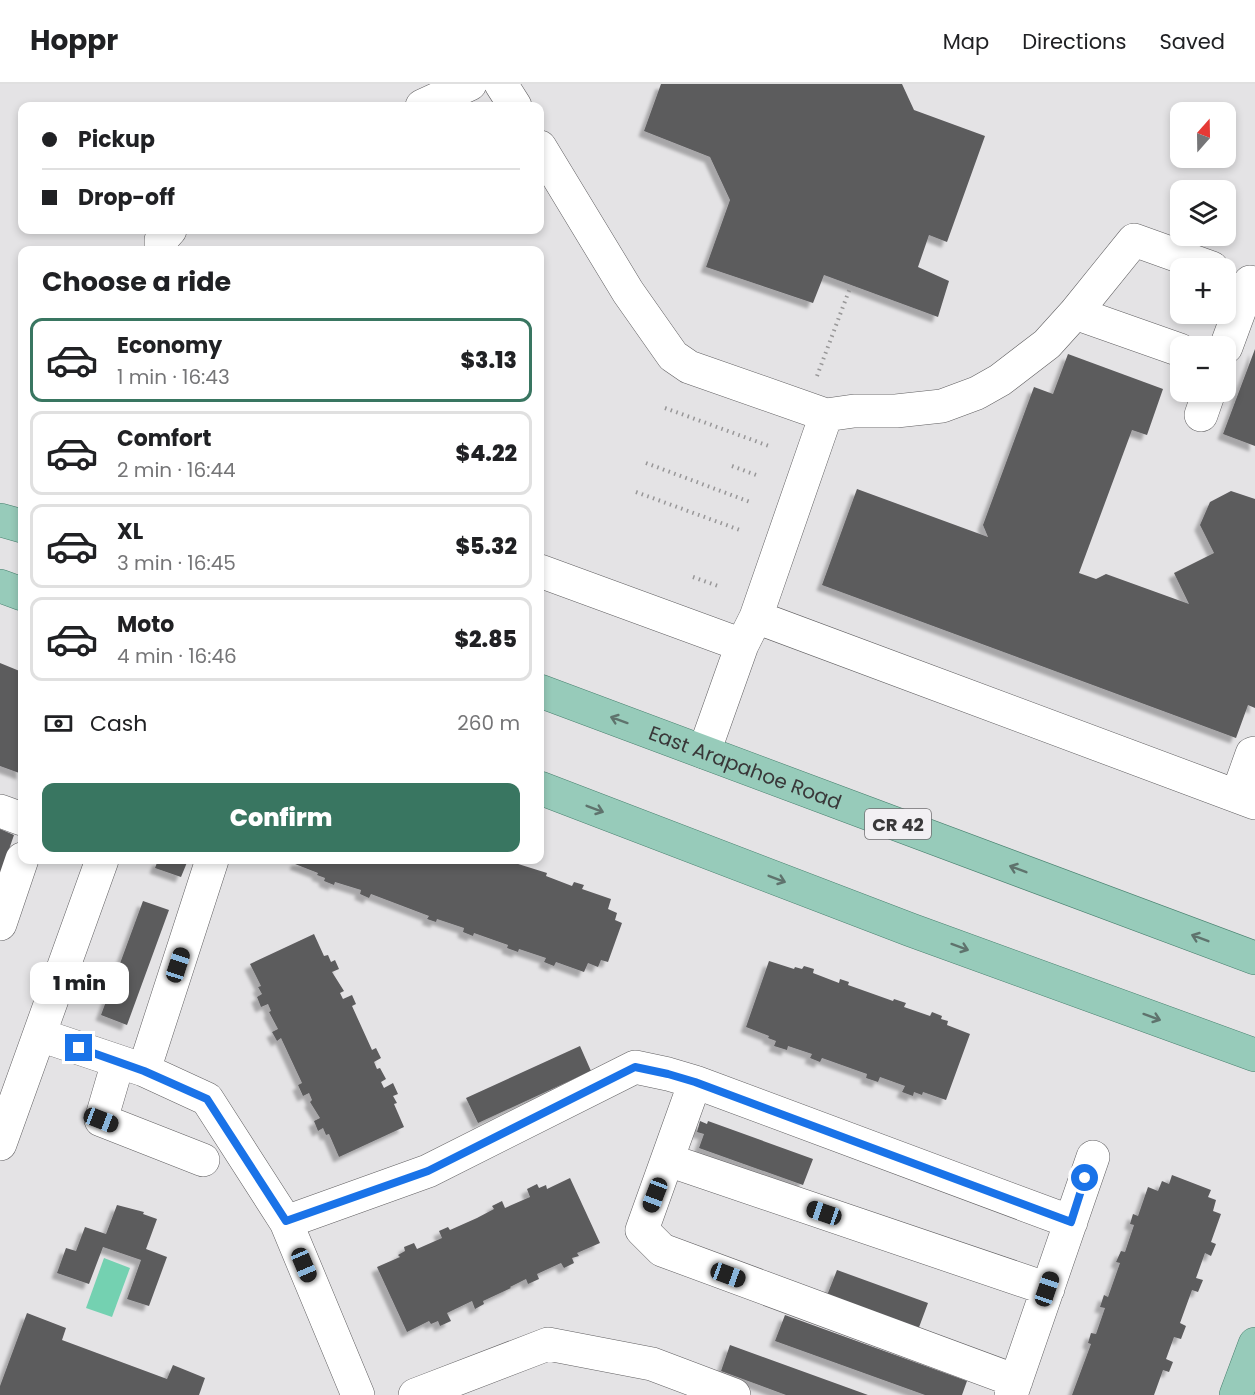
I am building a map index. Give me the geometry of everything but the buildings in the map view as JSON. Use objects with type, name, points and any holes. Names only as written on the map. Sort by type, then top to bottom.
[{"type":"main road","points":[[0,520],[18,524]]},
{"type":"main road","points":[[0,586],[18,593]]},
{"type":"main road","name":"East Arapahoe Road","points":[[544,692],[1255,958]]},
{"type":"main road","points":[[544,791],[911,930],[1255,1055]]},
{"type":"main road","points":[[1236,1395],[1255,1344]]},
{"type":"street","points":[[431,102],[470,84]]},
{"type":"street","points":[[501,84],[512,102]]},
{"type":"street","points":[[544,154],[628,292],[673,356],[689,367],[826,415],[854,411],[896,411],[942,406],[977,393],[1000,380],[1047,344],[1134,240],[1184,258]]},
{"type":"street","points":[[1229,336],[1243,280]]},
{"type":"street","points":[[1075,313],[1170,346]]},
{"type":"street","points":[[704,752],[826,415]]},
{"type":"street","points":[[544,572],[749,631],[1246,799],[1252,754],[1255,753]]},
{"type":"street","points":[[0,811],[18,818]]},
{"type":"street","points":[[0,924],[20,864]]},
{"type":"street","points":[[0,1144],[10,1082],[40,1035],[101,864]]},
{"type":"street","points":[[203,1160],[101,1120],[131,1066],[210,864]]},
{"type":"street","points":[[40,1035],[131,1066],[207,1099],[286,1221],[358,1395]]},
{"type":"street","points":[[286,1221],[428,1171],[635,1067],[695,1082],[1071,1222]]},
{"type":"street","points":[[695,1082],[642,1230],[662,1250],[1013,1388],[1093,1157]]},
{"type":"street","points":[[668,1160],[1047,1289]]},
{"type":"street","points":[[415,1395],[548,1344],[652,1364],[734,1395]]},
{"type":"path","points":[[817,376],[850,288]]},
{"type":"path","points":[[665,408],[769,446]]},
{"type":"path","points":[[646,463],[750,502]]},
{"type":"path","points":[[732,466],[759,476]]},
{"type":"path","points":[[636,492],[740,530]]},
{"type":"path","points":[[693,577],[721,587]]},
{"type":"shaded area","points":[[104,1258],[130,1268],[112,1317],[86,1308]]},
{"type":"route","points":[[79,1048],[144,1071],[207,1099],[286,1221],[428,1171],[635,1067],[695,1082],[1071,1222],[1085,1178]]}]
